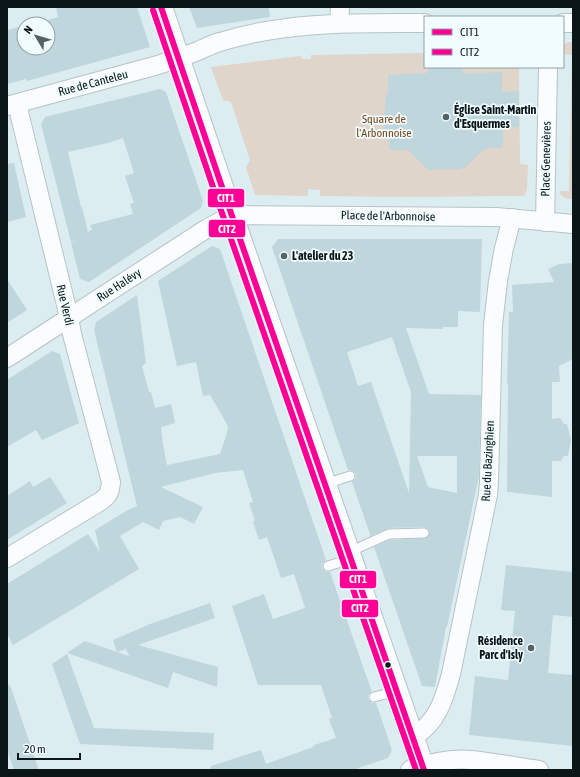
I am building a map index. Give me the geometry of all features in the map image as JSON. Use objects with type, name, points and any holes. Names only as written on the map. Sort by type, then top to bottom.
[{"type":"street","points":[[161,7],[413,737],[419,768],[449,761],[471,760],[539,770]]},
{"type":"street","points":[[178,58],[219,42],[268,30],[310,25],[340,15],[424,23]]},
{"type":"street","name":"Rue de Canteleu","points":[[12,105],[158,65],[178,58]]},
{"type":"street","name":"Place Genevières","points":[[545,222],[548,68]]},
{"type":"street","name":"Rue Verdi","points":[[7,558],[108,496],[112,482],[12,105]]},
{"type":"street","name":"Place de l'Arbonnoise","points":[[232,214],[490,217],[545,222]]},
{"type":"street","name":"Rue Halévy","points":[[7,358],[206,229],[232,214]]},
{"type":"street","name":"Rue du Bazinghien","points":[[413,737],[420,733],[434,718],[444,700],[451,674],[484,517],[489,481],[492,347],[496,297],[504,248],[512,218]]},
{"type":"street","points":[[545,222],[573,224]]},
{"type":"lane","points":[[325,484],[350,476]]},
{"type":"lane","points":[[328,566],[389,534],[424,533]]},
{"type":"lane","points":[[374,697],[397,691]]},
{"type":"shaded area","points":[[367,7],[536,7],[367,9]]},
{"type":"green space","points":[[573,42],[573,199],[563,197],[560,193],[560,191],[569,191],[572,55],[564,54],[564,44]]},
{"type":"green space","name":"Square de l'Arbonnoise","points":[[424,53],[424,68],[519,68],[520,164],[528,165],[527,190],[524,196],[320,196],[320,190],[308,189],[308,196],[255,195],[246,167],[250,160],[231,102],[223,100],[211,67],[301,56],[302,59],[311,59],[311,55]]},
{"type":"building","points":[[56,7],[137,7],[150,47],[27,81],[26,79],[7,84],[7,30],[16,28],[16,56],[56,56],[56,18],[58,17]]},
{"type":"building","points":[[189,7],[269,7],[270,17],[197,28]]},
{"type":"building","name":"Église Saint-Martin d'Esquermes","points":[[428,68],[463,68],[463,74],[502,72],[502,92],[519,91],[519,127],[503,127],[503,147],[484,149],[465,168],[461,169],[428,170],[409,150],[389,150],[389,129],[383,130],[386,94],[388,94],[388,75],[428,73]]},
{"type":"building","points":[[160,89],[166,92],[203,201],[201,208],[89,282],[80,279],[71,243],[76,240],[71,242],[41,124],[45,117]],"holes":[[[123,138],[134,173],[125,176],[134,203],[130,204],[133,214],[90,225],[92,230],[88,232],[68,152]]]},
{"type":"building","points":[[14,163],[26,217],[7,222],[7,164]]},
{"type":"building","points":[[278,239],[482,239],[480,312],[458,311],[458,327],[443,327],[443,329],[406,328],[429,394],[481,395],[479,476],[446,627],[435,687],[422,686],[374,547],[390,540],[427,538],[429,535],[429,530],[424,527],[389,528],[370,536],[352,482],[356,478],[356,474],[354,471],[348,470],[272,247]],"holes":[[[392,337],[411,392],[409,493],[371,382],[358,386],[347,352]],[[417,456],[457,456],[457,493],[428,487]]]},
{"type":"building","points":[[212,246],[220,249],[326,560],[322,564],[322,568],[326,572],[330,572],[372,692],[368,695],[368,699],[372,703],[376,703],[392,750],[388,758],[353,770],[211,770],[211,766],[261,750],[266,764],[336,738],[329,719],[332,718],[321,685],[258,685],[232,606],[264,594],[273,619],[305,608],[294,574],[281,578],[267,537],[259,540],[249,503],[253,502],[243,470],[215,473],[161,487],[203,507],[194,524],[180,517],[163,521],[159,530],[143,522],[120,536],[139,569],[13,645],[7,633],[7,584],[88,534],[100,552],[95,530],[137,506],[94,330],[96,322],[137,295],[146,363],[142,366],[149,392],[151,392],[155,408],[171,404],[175,423],[161,427],[167,465],[220,454],[228,426],[210,395],[203,396],[196,362],[177,366],[158,281]]},
{"type":"building","points":[[573,263],[573,359],[559,366],[560,382],[552,382],[552,419],[560,418],[564,424],[567,424],[571,440],[568,456],[564,456],[561,461],[552,461],[552,497],[507,492],[507,383],[509,312],[513,312],[512,285],[554,282],[548,269],[559,264]]},
{"type":"building","points":[[7,279],[27,310],[7,323]]},
{"type":"building","points":[[52,351],[60,354],[79,423],[42,440],[36,430],[7,447],[7,380]]},
{"type":"building","points":[[50,477],[67,503],[7,540],[7,496],[30,481],[33,487]]},
{"type":"building","name":"Résidence Parc d'Isly","points":[[506,565],[573,572],[573,617],[553,615],[548,673],[573,675],[573,746],[469,735],[475,676],[508,680],[515,611],[501,610]]},
{"type":"building","points":[[210,603],[215,618],[138,645],[218,667],[217,687],[173,672],[168,688],[67,653],[85,641],[117,652],[113,640],[150,624]],"holes":[[[126,649],[129,656],[117,652]]]},
{"type":"building","points":[[67,654],[94,728],[214,733],[213,750],[80,744],[52,664]]},
{"type":"building","points":[[7,685],[10,685],[39,770],[14,770],[7,750]]},
{"type":"transit line","name":"CIT1","points":[[161,7],[424,770]]},
{"type":"transit line","name":"CIT2","points":[[153,10],[215,193],[416,770]]},
{"type":"place","name":"Église Saint-Martin d'Esquermes","points":[[446,117]]},
{"type":"place","name":"L'atelier du 23","points":[[284,256]]},
{"type":"place","name":"Résidence Parc d'Isly","points":[[531,648]]}]
